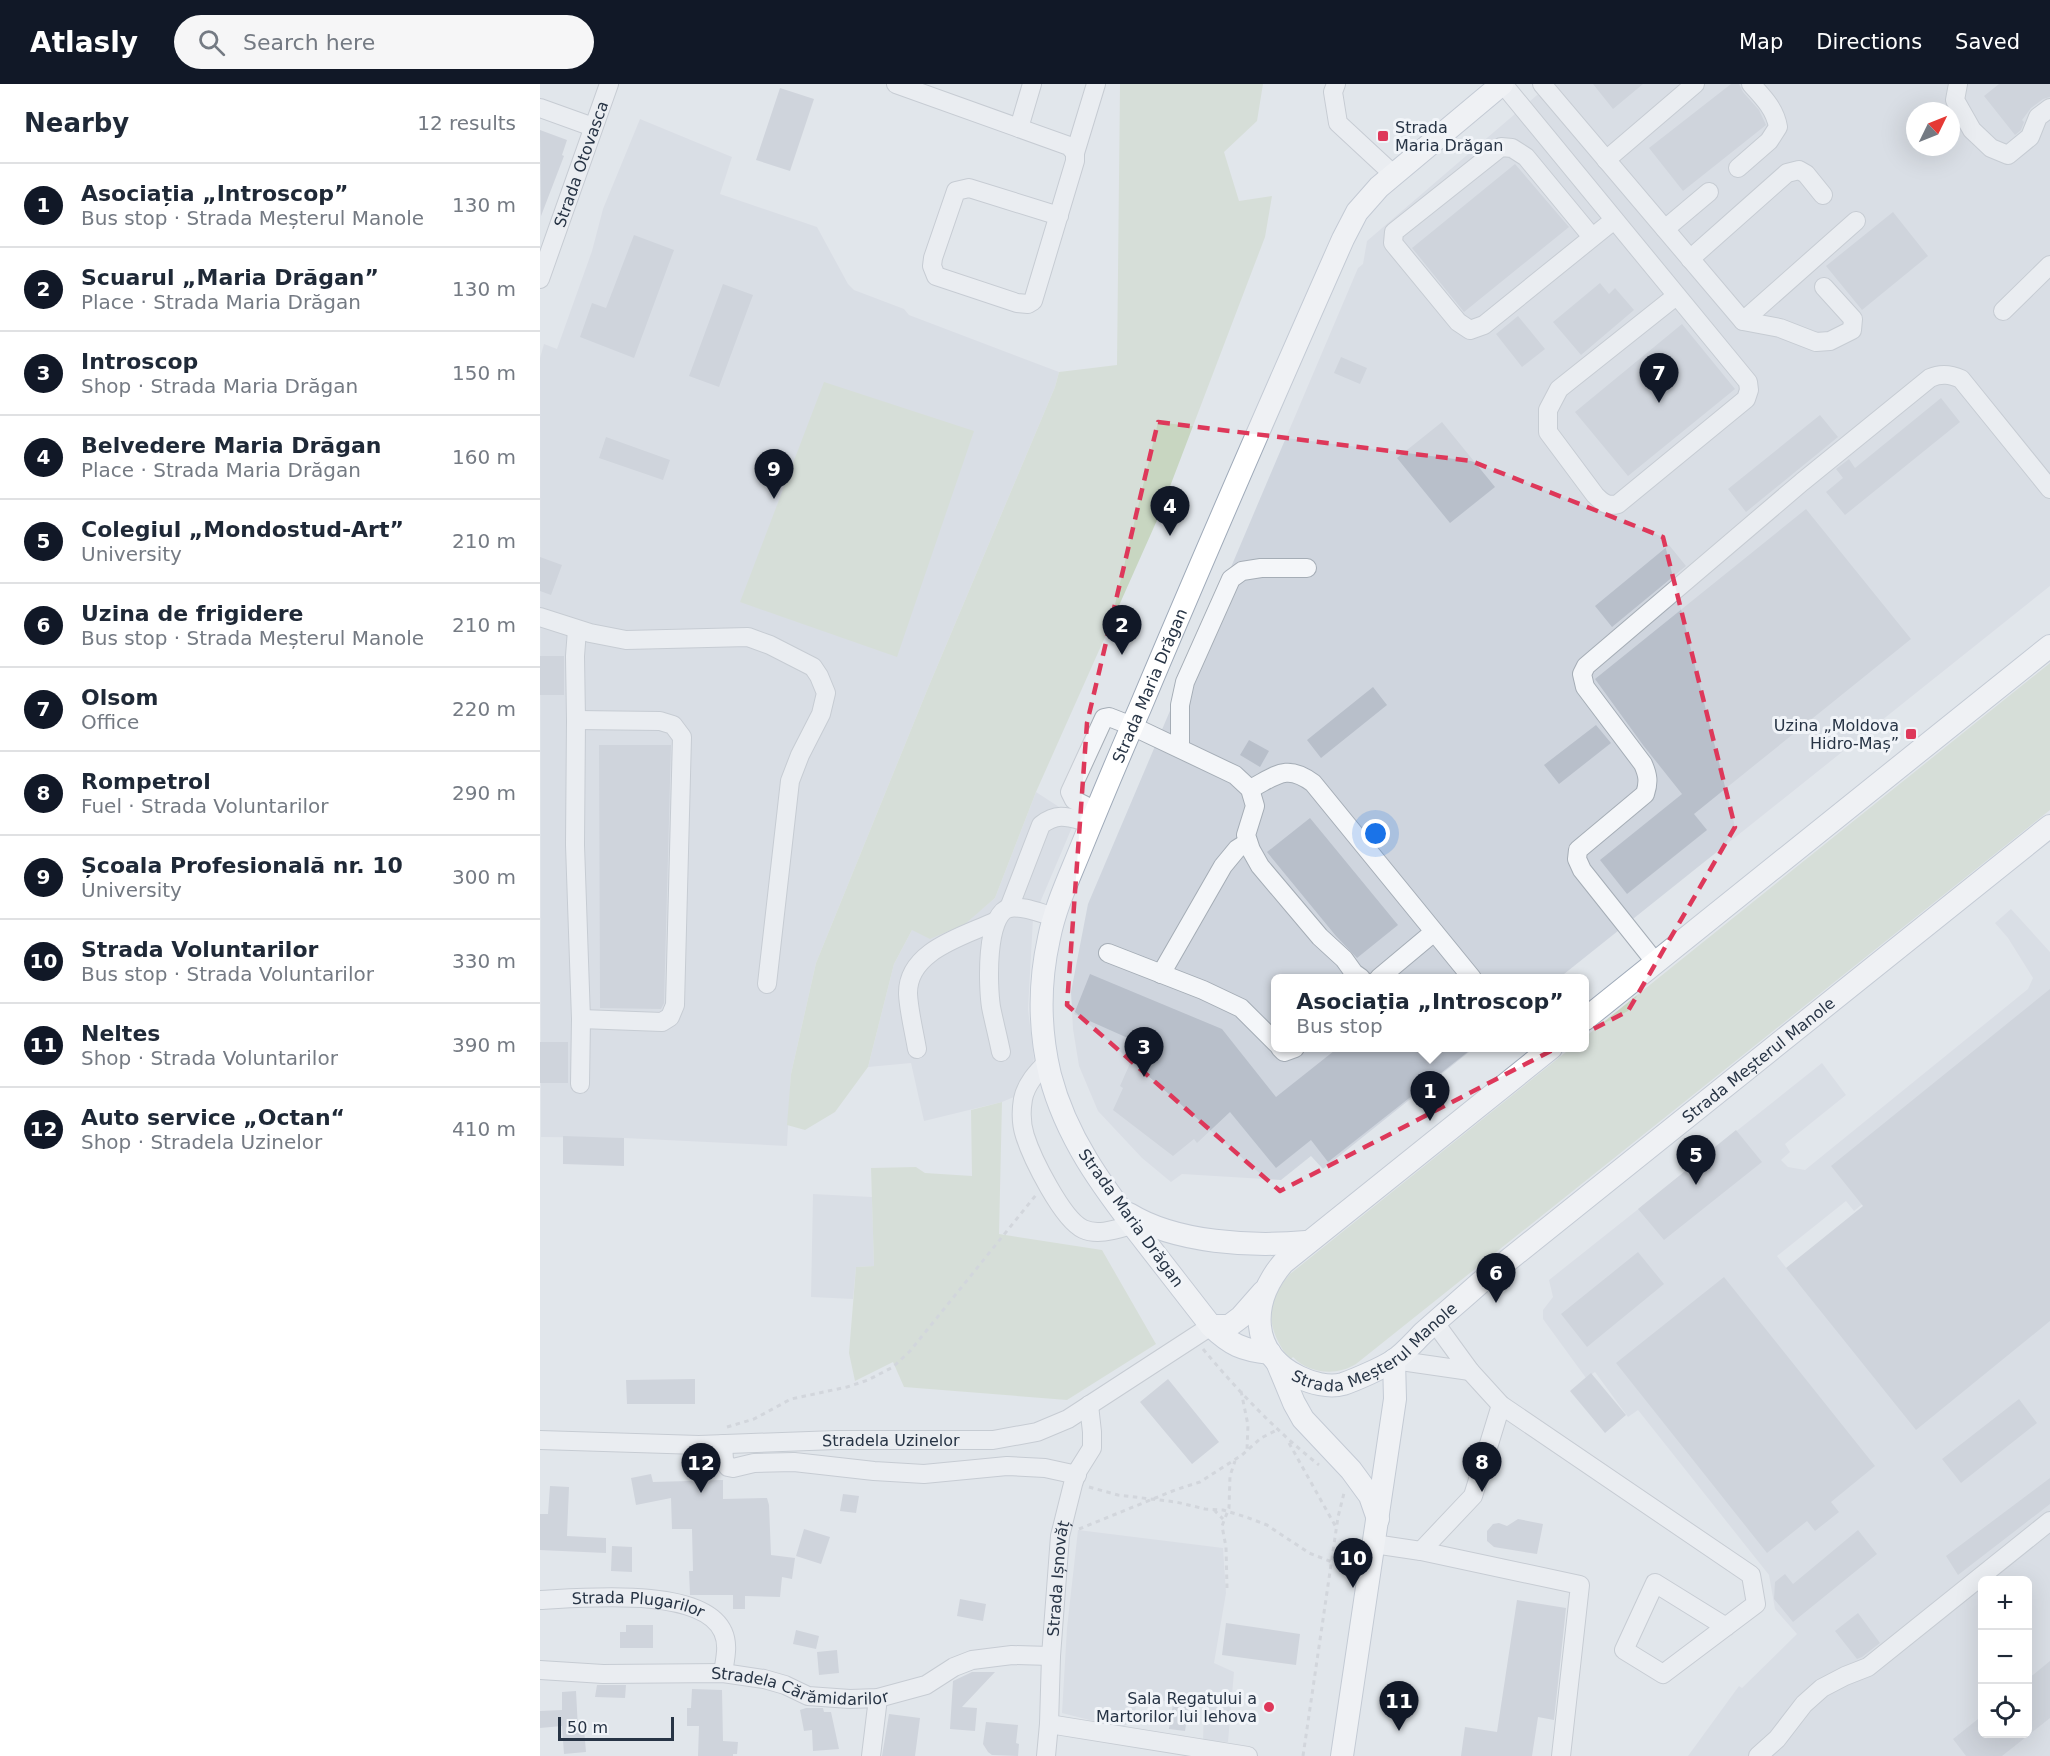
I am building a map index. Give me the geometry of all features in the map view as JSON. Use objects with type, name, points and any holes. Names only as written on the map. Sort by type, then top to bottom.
[{"type":"main road","name":"Strada Maria Drăgan","points":[[1273,1358],[1205,1334],[1126,1216],[1088,1164],[1074,1140],[1059,1106],[1048,1061],[1041,1014],[1046,954],[1054,917],[1132,726],[1225,506],[1357,212],[1379,187],[1503,84]]},
{"type":"main road","points":[[1589,1016],[2050,646]]},
{"type":"main road","name":"Strada Meșterul Manole","points":[[1537,1052],[1282,1263],[1264,1291],[1259,1313],[1260,1333],[1273,1358],[1293,1374],[1312,1383],[1342,1384],[1394,1360],[1481,1282],[2050,826]]},
{"type":"main road","points":[[1126,1216],[1167,1231],[1190,1236],[1257,1244],[1306,1242]]},
{"type":"main road","points":[[1205,1334],[1229,1326],[1241,1317],[1264,1291]]},
{"type":"main road","points":[[1273,1358],[1303,1419],[1351,1470],[1370,1496],[1378,1520]]},
{"type":"main road","points":[[1342,1756],[1395,1399],[1394,1360]]},
{"type":"street","name":"Strada Otovasca","points":[[540,279],[609,84]]},
{"type":"street","points":[[896,84],[914,87],[1069,146],[1075,153]]},
{"type":"street","points":[[1019,128],[1032,84]]},
{"type":"street","points":[[1059,216],[969,188],[956,191],[933,258],[932,266],[936,276],[1017,303],[1028,304],[1033,301],[1059,216],[1075,161],[1075,153],[1096,84]]},
{"type":"street","points":[[1336,84],[1333,92],[1338,123],[1394,175]]},
{"type":"street","points":[[1503,84],[1748,382],[1749,390],[1746,399],[1618,504],[1611,506],[1603,503],[1595,495],[1548,432],[1548,410],[1560,389],[1676,296]]},
{"type":"street","points":[[1542,84],[1743,321],[1780,328],[1816,342],[1830,341],[1852,330],[1853,319],[1824,287]]},
{"type":"street","points":[[1606,160],[1695,84]]},
{"type":"street","points":[[1738,168],[1769,141],[1778,127],[1769,104],[1751,84]]},
{"type":"street","points":[[1958,84],[1956,100],[1972,130],[1991,148],[2008,155],[2030,137],[2038,117],[2050,108]]},
{"type":"street","points":[[540,108],[593,127]]},
{"type":"street","points":[[1592,237],[1526,157],[1512,148],[1501,147],[1395,232],[1393,243],[1458,322],[1470,330],[1484,325],[1614,220]]},
{"type":"street","points":[[1690,259],[1787,173],[1799,170],[1806,174],[1823,195]]},
{"type":"street","points":[[1665,229],[1709,192]]},
{"type":"street","points":[[1743,321],[1856,221]]},
{"type":"street","points":[[2003,311],[2050,265]]},
{"type":"street","points":[[1656,963],[1582,870],[1577,859],[1578,850],[1645,794],[1648,784],[1643,764],[1585,687],[1582,674],[1586,666],[1802,482],[1930,378],[1938,374],[1952,375],[1961,379],[2050,489]]},
{"type":"street","points":[[1180,748],[1180,705],[1185,682],[1231,579],[1242,571],[1261,568],[1307,568]]},
{"type":"street","points":[[540,617],[577,630],[626,640],[748,637],[770,645],[813,667],[819,676],[826,693],[821,714],[800,755],[790,781],[767,984]]},
{"type":"street","points":[[577,630],[575,845],[581,1019],[580,1084]]},
{"type":"street","points":[[1094,817],[1071,797],[1070,792],[1101,720],[1109,717],[1236,775],[1250,789],[1255,806],[1246,835],[1260,866],[1320,937],[1344,959],[1355,974]]},
{"type":"street","points":[[576,720],[660,721],[673,725],[682,737],[675,1005],[670,1017],[662,1022],[581,1019]]},
{"type":"street","points":[[1250,789],[1284,771],[1301,774],[1313,783],[1469,974]]},
{"type":"street","points":[[1001,1052],[991,1005],[989,973],[992,932],[1003,915],[1041,825],[1061,815],[1094,817]]},
{"type":"street","points":[[1161,974],[1223,866],[1237,849],[1248,842]]},
{"type":"street","points":[[917,1049],[908,993],[910,978],[919,963],[931,951],[1020,908],[1054,917]]},
{"type":"street","points":[[1384,974],[1434,932]]},
{"type":"street","points":[[1108,952],[1241,1008],[1271,1039]]},
{"type":"street","points":[[1048,1061],[1033,1077],[1023,1096],[1021,1113],[1024,1134],[1035,1162],[1072,1220],[1082,1229],[1095,1232],[1114,1230],[1126,1216]]},
{"type":"street","points":[[1435,1323],[1470,1371],[1501,1406],[1751,1575],[1756,1604],[1726,1627],[1663,1674],[1624,1650],[1655,1583],[1726,1627]]},
{"type":"street","name":"Stradela Uzinelor","points":[[540,1440],[587,1443],[723,1444],[836,1440],[993,1440],[1037,1432],[1068,1419],[1205,1334]]},
{"type":"street","points":[[1394,1360],[1470,1371]]},
{"type":"street","name":"Strada Ișnovăț","points":[[1046,1756],[1060,1536],[1075,1479],[1092,1448],[1089,1406]]},
{"type":"street","points":[[1421,1551],[1473,1496],[1501,1406]]},
{"type":"street","points":[[723,1444],[723,1460],[733,1468],[754,1463],[794,1462],[924,1474],[1007,1466],[1045,1468],[1075,1479]]},
{"type":"street","points":[[1758,1756],[1777,1739],[1804,1704],[1822,1688],[1868,1667],[2050,1521]]},
{"type":"street","points":[[1374,1544],[1421,1551],[1580,1586],[1561,1756]]},
{"type":"street","name":"Strada Plugarilor","points":[[540,1600],[633,1597],[658,1600],[700,1611],[713,1618],[722,1630],[726,1643],[723,1673]]},
{"type":"street","name":"Stradela Cărămidarilor","points":[[540,1671],[603,1674],[723,1673],[764,1679],[785,1685],[808,1696],[850,1699],[878,1698],[926,1685],[954,1667],[972,1660],[1012,1655],[1052,1656]]},
{"type":"street","points":[[870,1756],[878,1698]]},
{"type":"street","points":[[1049,1724],[1217,1754],[1248,1756]]},
{"type":"path","points":[[754,1419],[791,1399],[847,1388],[893,1367],[910,1351],[1047,1182]]},
{"type":"path","points":[[1205,1334],[1241,1390],[1287,1439],[1320,1466]]},
{"type":"path","points":[[1241,1390],[1248,1425],[1246,1451]]},
{"type":"path","points":[[1060,1536],[1200,1482],[1236,1460],[1261,1438],[1278,1430]]},
{"type":"path","points":[[1287,1439],[1337,1529]]},
{"type":"path","points":[[1227,1588],[1226,1546],[1222,1530],[1230,1494],[1230,1476],[1236,1460]]},
{"type":"path","points":[[1075,1479],[1118,1495],[1227,1511],[1267,1525],[1309,1554],[1332,1562]]},
{"type":"path","points":[[1303,1756],[1344,1488]]},
{"type":"path","points":[[1214,1510],[1223,1519]]},
{"type":"highlighted area","points":[[1158,422],[1471,461],[1663,537],[1735,827],[1628,1011],[1280,1191],[1067,1005],[1087,723]]},
{"type":"shaded area","points":[[1550,84],[2050,84],[2050,586],[1564,974],[1271,974],[1271,1052],[1469,1052],[1323,1169],[1311,1156],[1281,1180],[1182,1174],[1171,1182],[1142,1158],[1098,1111],[1079,1066],[1073,1029],[1071,992],[1088,904],[1358,268],[1363,264],[1367,241]]},
{"type":"shaded area","points":[[640,119],[732,157],[720,194],[817,227],[848,284],[854,290],[904,309],[909,315],[1059,372],[1055,387],[928,688],[816,963],[791,1074],[787,1146],[624,1138],[541,1137],[540,358],[544,344],[557,349],[592,251],[603,209]]},
{"type":"shaded area","points":[[1036,792],[1076,818],[1033,919],[1028,1009],[1034,1059],[1021,1094],[1002,1102],[924,1121],[911,1063],[868,1067],[894,964],[912,930],[982,909],[995,898]]},
{"type":"shaded area","points":[[2011,909],[2050,952],[2050,1756],[1688,1756],[1739,1686],[1742,1688],[1797,1634],[1775,1609],[1769,1575],[1638,1410],[1628,1417],[1595,1372],[1586,1378],[1543,1319],[1543,1310],[1553,1297],[1549,1280],[1822,1063],[1846,1095],[1785,1144],[1790,1152],[1781,1160],[1788,1167],[1805,1170],[2028,989],[2033,978],[2008,938],[1995,923]],"holes":[[[1890,1181],[1798,1283],[1777,1256],[1846,1201],[1854,1211]]]},
{"type":"shaded area","points":[[813,1194],[872,1197],[874,1266],[856,1267],[853,1299],[811,1297]]},
{"type":"shaded area","points":[[1078,1530],[1223,1548],[1226,1593],[1214,1663],[1234,1672],[1228,1742],[1203,1741],[1204,1707],[1152,1699],[1151,1703],[1137,1701],[1135,1712],[1121,1728],[1062,1713],[1067,1628]]},
{"type":"green space","points":[[1120,84],[1263,84],[1257,121],[1224,152],[1239,201],[1272,196],[1265,237],[1158,518],[1036,792],[995,898],[965,924],[930,939],[912,930],[894,964],[868,1067],[835,1112],[805,1130],[787,1125],[791,1074],[816,963],[928,688],[1055,387],[1059,372],[1117,365]]},
{"type":"green space","points":[[824,382],[974,431],[897,657],[740,602]]},
{"type":"green space","points":[[2050,663],[2050,810],[1356,1364],[1332,1372],[1307,1367],[1293,1357],[1290,1360],[1276,1338],[1271,1317],[1275,1296],[1290,1274],[1566,1052],[1589,1052],[1589,1034]]},
{"type":"green space","points":[[1002,1102],[999,1234],[1102,1250],[1156,1344],[1067,1400],[904,1387],[893,1362],[855,1381],[849,1353],[856,1267],[874,1266],[871,1168],[916,1167],[925,1173],[972,1176],[971,1110]]},
{"type":"building","points":[[1593,84],[1643,84],[1613,109]]},
{"type":"building","points":[[1731,84],[1739,84],[1759,110],[1766,125],[1683,191],[1649,148]]},
{"type":"building","points":[[1999,84],[2050,84],[2050,97],[2031,108],[2022,120],[2024,122],[2021,130],[2015,135],[1984,96]]},
{"type":"building","points":[[780,88],[814,99],[790,171],[756,160]]},
{"type":"building","points":[[540,130],[567,140],[562,155],[564,156],[541,216]]},
{"type":"building","points":[[1515,164],[1569,227],[1464,312],[1412,248]]},
{"type":"building","points":[[1893,212],[1928,256],[1862,310],[1826,266]]},
{"type":"building","points":[[634,235],[674,250],[634,358],[580,337],[592,303],[606,308]]},
{"type":"building","points":[[1600,283],[1609,294],[1615,288],[1634,310],[1581,355],[1553,322]]},
{"type":"building","points":[[723,284],[753,295],[719,387],[689,376]]},
{"type":"building","points":[[1518,316],[1545,349],[1522,367],[1496,334]]},
{"type":"building","points":[[1682,324],[1735,389],[1628,476],[1575,412]]},
{"type":"building","points":[[1341,357],[1367,368],[1360,384],[1334,373]]},
{"type":"building","points":[[1941,398],[1960,422],[1845,515],[1826,492],[1843,478],[1836,469],[1849,459],[1855,468]]},
{"type":"building","points":[[1820,415],[1838,437],[1746,512],[1728,489]]},
{"type":"building","points":[[1442,422],[1495,487],[1450,523],[1397,458]]},
{"type":"building","points":[[606,437],[670,460],[663,480],[599,458]]},
{"type":"building","points":[[1806,509],[1911,639],[1694,814],[1707,830],[1627,894],[1600,860],[1682,794],[1595,679]]},
{"type":"building","points":[[1669,545],[1686,566],[1612,627],[1595,606]]},
{"type":"building","points":[[540,557],[562,565],[551,595],[540,591]]},
{"type":"building","points":[[540,656],[564,656],[564,695],[540,695]]},
{"type":"building","points":[[1373,687],[1387,705],[1321,758],[1307,740]]},
{"type":"building","points":[[1596,725],[1611,743],[1559,784],[1544,765]]},
{"type":"building","points":[[1249,740],[1269,751],[1260,767],[1240,755]]},
{"type":"building","points":[[599,745],[671,745],[664,1003],[661,1009],[600,1008]]},
{"type":"building","points":[[1310,818],[1398,925],[1357,958],[1267,852]]},
{"type":"building","points":[[1090,974],[1222,1029],[1276,1097],[1333,1052],[1468,1052],[1328,1162],[1311,1140],[1276,1168],[1230,1112],[1197,1143],[1194,1139],[1173,1156],[1113,1110],[1123,1088],[1120,1086],[1139,1043],[1074,1014]]},
{"type":"building","points":[[2050,989],[2050,1321],[1916,1430],[1786,1268],[1863,1206],[1831,1166]]},
{"type":"building","points":[[540,1042],[568,1042],[568,1083],[540,1083]]},
{"type":"building","points":[[1736,1130],[1762,1162],[1664,1240],[1638,1209]]},
{"type":"building","points":[[563,1136],[624,1138],[624,1166],[563,1164]]},
{"type":"building","points":[[1638,1252],[1664,1284],[1587,1347],[1561,1314]]},
{"type":"building","points":[[1724,1277],[1875,1466],[1831,1502],[1839,1512],[1815,1531],[1807,1521],[1767,1553],[1616,1363]]},
{"type":"building","points":[[1591,1373],[1626,1415],[1605,1433],[1570,1391]]},
{"type":"building","points":[[695,1379],[695,1404],[627,1404],[626,1380]]},
{"type":"building","points":[[1168,1379],[1219,1442],[1192,1464],[1140,1402]]},
{"type":"building","points":[[2019,1399],[2037,1423],[1961,1483],[1942,1459]]},
{"type":"building","points":[[651,1474],[653,1482],[723,1480],[723,1499],[767,1498],[771,1555],[795,1558],[792,1579],[782,1577],[780,1597],[745,1596],[745,1609],[733,1609],[733,1595],[690,1595],[689,1571],[693,1571],[692,1529],[672,1529],[671,1498],[636,1505],[631,1478]]},
{"type":"building","points":[[2050,1478],[2050,1504],[1958,1575],[1946,1556]]},
{"type":"building","points":[[550,1486],[569,1487],[567,1536],[606,1538],[606,1553],[540,1550],[540,1514],[548,1514]]},
{"type":"building","points":[[843,1494],[859,1496],[856,1513],[840,1511]]},
{"type":"building","points":[[1518,1519],[1543,1524],[1537,1554],[1494,1547],[1487,1541],[1487,1531],[1493,1524],[1499,1523],[1507,1526]]},
{"type":"building","points":[[804,1529],[830,1537],[821,1564],[796,1556]]},
{"type":"building","points":[[1858,1530],[1877,1554],[1793,1622],[1774,1599],[1775,1582],[1785,1574],[1793,1584]]},
{"type":"building","points":[[612,1546],[632,1547],[632,1572],[611,1571]]},
{"type":"building","points":[[960,1599],[986,1604],[983,1621],[957,1616]]},
{"type":"building","points":[[1517,1600],[1566,1608],[1554,1720],[1538,1717],[1532,1756],[1461,1756],[1465,1727],[1497,1732]]},
{"type":"building","points":[[1858,1613],[1880,1643],[1857,1659],[1835,1631]]},
{"type":"building","points":[[1226,1623],[1300,1634],[1296,1665],[1222,1655]]},
{"type":"building","points":[[626,1625],[653,1625],[653,1648],[620,1648],[620,1632],[626,1632]]},
{"type":"building","points":[[796,1630],[819,1636],[816,1649],[793,1644]]},
{"type":"building","points":[[837,1650],[839,1673],[819,1675],[817,1652]]},
{"type":"building","points":[[2050,1661],[2050,1718],[2032,1732],[2032,1684],[2032,1676]]},
{"type":"building","points":[[972,1672],[995,1672],[962,1707],[977,1708],[975,1731],[950,1729],[953,1681]]},
{"type":"building","points":[[597,1685],[626,1685],[625,1698],[595,1697]]},
{"type":"building","points":[[692,1689],[722,1690],[723,1741],[738,1742],[737,1754],[698,1756],[699,1726],[687,1726],[687,1708],[691,1708]]},
{"type":"building","points":[[576,1691],[578,1729],[584,1729],[586,1752],[564,1754],[562,1726],[540,1728],[540,1711],[562,1710],[562,1692]]},
{"type":"building","points":[[1173,1704],[1189,1706],[1185,1731],[1169,1729]]},
{"type":"building","points":[[823,1708],[824,1712],[831,1712],[839,1749],[813,1751],[812,1730],[804,1731],[800,1710]]},
{"type":"building","points":[[889,1714],[920,1718],[915,1756],[882,1756]]},
{"type":"building","points":[[1978,1719],[1978,1738],[2025,1738],[2002,1756],[1966,1756],[1953,1739]]},
{"type":"building","points":[[986,1722],[1018,1725],[1016,1743],[1019,1744],[1018,1756],[992,1755],[988,1752],[983,1744]]},
{"type":"place","name":"Strada Maria Drăgan","points":[[1383,136]]},
{"type":"place","name":"Olsom","points":[[1659,403]]},
{"type":"place","name":"Școala Profesională nr. 10","points":[[774,499]]},
{"type":"place","name":"Belvedere Maria Drăgan","points":[[1170,536]]},
{"type":"place","name":"Scuarul „Maria Drăgan”","points":[[1122,655]]},
{"type":"place","name":"Uzina „Moldova Hidro-Maș”","points":[[1911,734]]},
{"type":"place","name":"Introscop","points":[[1144,1077]]},
{"type":"place","name":"Asociația „Introscop”","points":[[1430,1121]]},
{"type":"place","name":"Colegiul „Mondostud-Art”","points":[[1696,1185]]},
{"type":"place","name":"Uzina de frigidere","points":[[1496,1303]]},
{"type":"place","name":"Rompetrol","points":[[1482,1492]]},
{"type":"place","name":"Auto service „Octan“","points":[[701,1493]]},
{"type":"place","name":"Strada Voluntarilor","points":[[1353,1588]]},
{"type":"place","name":"Sala Regatului a Martorilor lui Iehova","points":[[1269,1707]]},
{"type":"place","name":"Neltes","points":[[1399,1731]]}]
